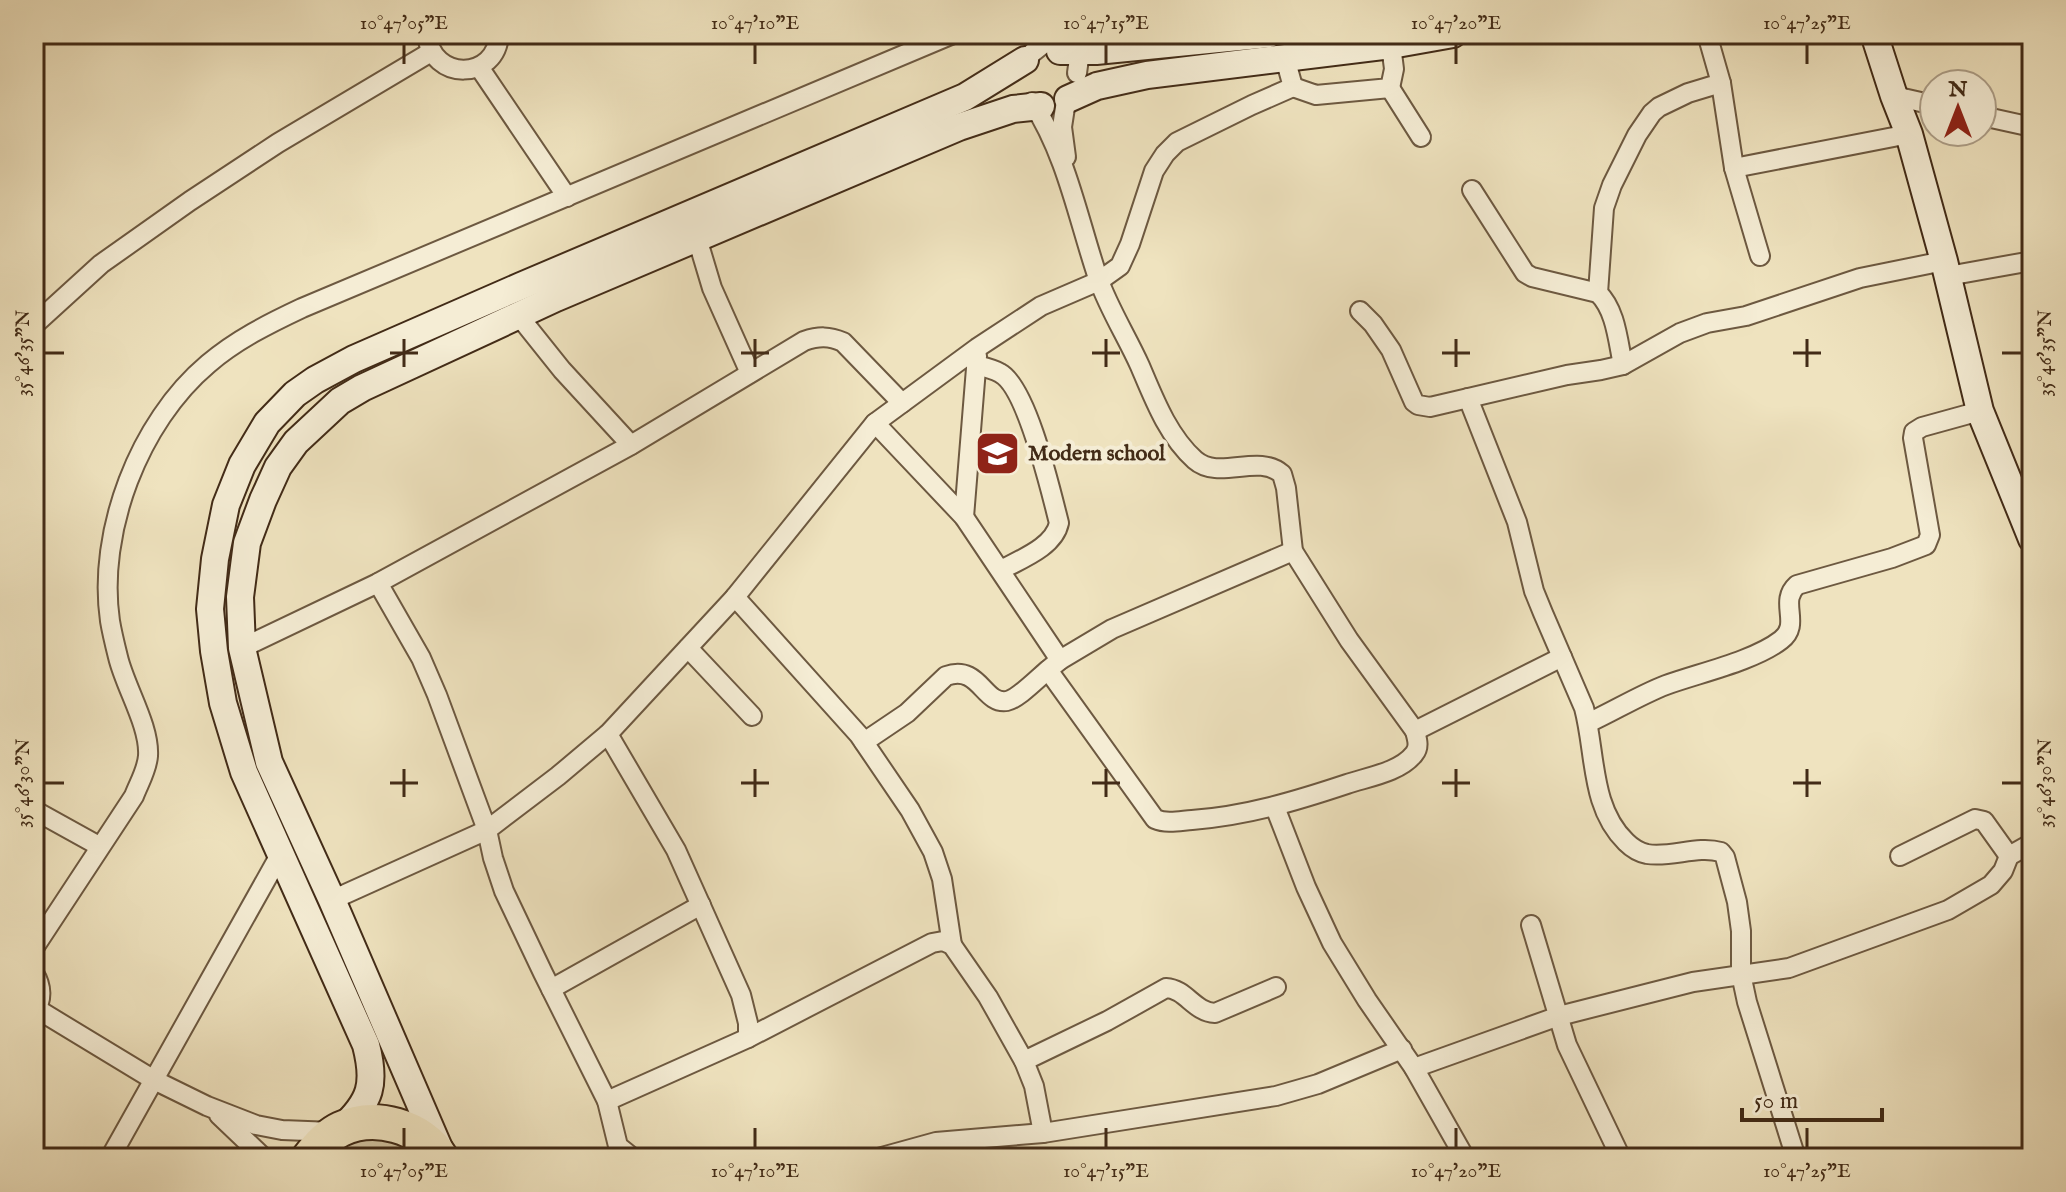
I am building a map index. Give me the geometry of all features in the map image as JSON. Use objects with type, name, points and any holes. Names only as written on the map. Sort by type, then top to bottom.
[{"type":"highway","points":[[309,1158],[319,1144],[339,1130],[367,1122],[393,1124],[417,1133],[442,1158]]},
{"type":"main road","points":[[1182,34],[1223,40]]},
{"type":"main road","points":[[339,1130],[358,1113],[368,1097],[372,1081],[371,1063],[366,1045],[244,772],[223,703],[214,651],[210,609],[215,559],[226,505],[242,465],[267,423],[295,394],[354,359],[965,97],[1041,49],[1223,40],[1269,34]]},
{"type":"main road","points":[[442,1158],[332,900],[269,762],[242,648],[240,597],[247,543],[278,467],[296,442],[340,401],[362,388],[518,315],[959,127],[1117,80],[1391,45],[1453,34]]},
{"type":"main road","points":[[1874,34],[1909,134],[1980,411],[2032,539]]},
{"type":"main road","points":[[1028,56],[1020,68],[1020,87],[1025,96],[1048,103],[1074,92],[1077,82],[1072,48]]},
{"type":"street","points":[[34,325],[101,264],[190,201],[429,43],[440,62],[451,69],[467,70],[479,67],[491,57],[499,34]]},
{"type":"street","points":[[34,948],[134,796],[148,756],[146,736],[119,663],[110,620],[109,567],[119,508],[139,451],[173,398],[208,364],[253,331],[302,308],[953,34]]},
{"type":"street","points":[[1707,34],[1721,83],[1734,168],[1760,256]]},
{"type":"street","points":[[1391,45],[1394,69],[1390,88],[1421,137]]},
{"type":"street","points":[[1285,58],[1293,87]]},
{"type":"street","points":[[479,67],[567,197]]},
{"type":"street","points":[[1598,293],[1604,208],[1637,135],[1659,107],[1688,93],[1721,83]]},
{"type":"street","points":[[332,900],[487,830],[608,734],[735,597],[875,423],[977,357],[1041,306],[1099,281],[1120,266],[1154,171],[1177,142],[1293,87],[1316,95],[1390,88]]},
{"type":"street","points":[[1894,96],[1918,101]]},
{"type":"street","points":[[875,423],[964,517],[1001,570],[1054,665],[1155,819],[1164,822],[1207,819],[1275,807],[1397,767],[1416,752],[1418,742],[1415,731],[1349,640],[1293,551],[1282,474],[1270,466],[1205,466],[1189,454],[1163,415],[1099,281],[1069,179],[1048,131],[1048,103]]},
{"type":"street","points":[[1048,103],[1062,127],[1069,179]]},
{"type":"street","points":[[1998,120],[2032,127]]},
{"type":"street","points":[[1734,168],[1909,134]]},
{"type":"street","points":[[1472,190],[1525,273],[1598,293],[1609,308],[1623,365]]},
{"type":"street","points":[[697,238],[712,288],[750,373]]},
{"type":"street","points":[[1360,311],[1391,350],[1406,387],[1418,405],[1430,407],[1623,365],[1680,333],[1707,323],[1746,316],[1860,278],[2032,261]]},
{"type":"street","points":[[518,315],[562,370],[631,445]]},
{"type":"street","points":[[242,648],[378,583],[631,445],[804,341],[818,336],[843,342],[902,403]]},
{"type":"street","points":[[964,517],[977,357]]},
{"type":"street","points":[[977,357],[1012,383],[1020,398],[1043,460],[1059,523],[1050,540],[1001,570]]},
{"type":"street","points":[[1468,398],[1517,522],[1534,591],[1578,692],[1588,723],[1602,801],[1609,819],[1620,836],[1634,849],[1647,854],[1708,849],[1724,854],[1741,931],[1741,974],[1747,1002],[1796,1158]]},
{"type":"street","points":[[1588,723],[1662,687],[1738,661],[1783,639],[1789,631],[1788,597],[1797,585],[1926,545],[1930,535],[1914,432],[1980,411]]},
{"type":"street","points":[[864,742],[907,713],[946,676],[964,673],[998,700],[1006,701],[1054,665],[1112,629],[1293,551]]},
{"type":"street","points":[[378,583],[421,658],[437,695],[487,830],[504,891],[607,1101],[618,1146],[633,1158]]},
{"type":"street","points":[[735,597],[864,742],[916,819],[933,852],[942,879],[952,945],[988,997],[1024,1061],[1034,1086],[1043,1133]]},
{"type":"street","points":[[688,648],[752,716]]},
{"type":"street","points":[[1415,731],[1562,657]]},
{"type":"street","points":[[608,734],[676,850],[745,1008],[748,1038]]},
{"type":"street","points":[[1275,807],[1332,943],[1414,1068],[1465,1158]]},
{"type":"street","points":[[34,810],[99,846]]},
{"type":"street","points":[[1900,856],[1980,819],[2009,856]]},
{"type":"street","points":[[1414,1068],[1559,1016],[1693,982],[1789,968],[1948,910],[1991,885],[2003,871],[2009,856],[2032,843]]},
{"type":"street","points":[[110,1158],[281,853]]},
{"type":"street","points":[[551,989],[701,905]]},
{"type":"street","points":[[1531,925],[1567,1045],[1621,1158]]},
{"type":"street","points":[[607,1101],[748,1038],[932,943],[943,941],[952,945]]},
{"type":"street","points":[[34,973],[41,998],[36,1011],[154,1080],[256,1125],[282,1130],[339,1130]]},
{"type":"street","points":[[1024,1061],[1166,988],[1175,989],[1200,1009],[1215,1013],[1276,987]]},
{"type":"street","points":[[878,1158],[936,1142],[1043,1133],[1276,1096],[1318,1084],[1402,1049]]},
{"type":"street","points":[[207,1106],[264,1158]]},
{"type":"shaded area","points":[[385,1134],[426,1158],[322,1158],[340,1143]]},
{"type":"place","name":"Modern school","points":[[997,454]]}]
